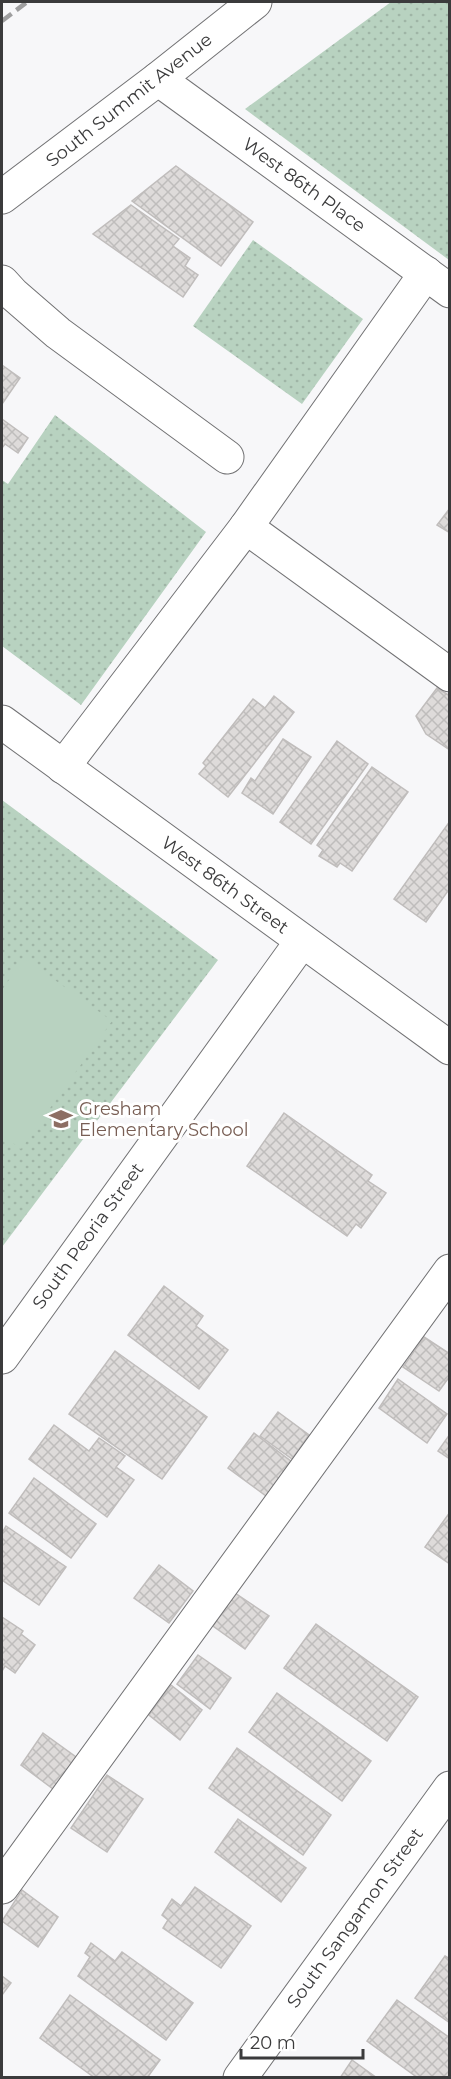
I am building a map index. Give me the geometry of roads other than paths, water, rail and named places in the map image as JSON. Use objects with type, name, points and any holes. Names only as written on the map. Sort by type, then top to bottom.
[{"type":"street","name":"South Summit Avenue","points":[[2,197],[255,2]]},
{"type":"street","name":"West 86th Place","points":[[158,79],[438,282]]},
{"type":"street","points":[[2,282],[58,333],[227,457]]},
{"type":"street","points":[[63,767],[246,527],[438,282]]},
{"type":"street","points":[[246,527],[450,675]]},
{"type":"street","name":"West 86th Street","points":[[2,722],[450,1048]]},
{"type":"street","name":"South Peoria Street","points":[[2,1357],[302,941]]},
{"type":"street","points":[[2,1887],[450,1271]]},
{"type":"street","name":"South Sangamon Street","points":[[240,2078],[450,1788]]},
{"type":"railway","points":[[2,21],[27,2]]},
{"type":"place","name":"Gresham Elementary School","points":[[61,1119]]}]
